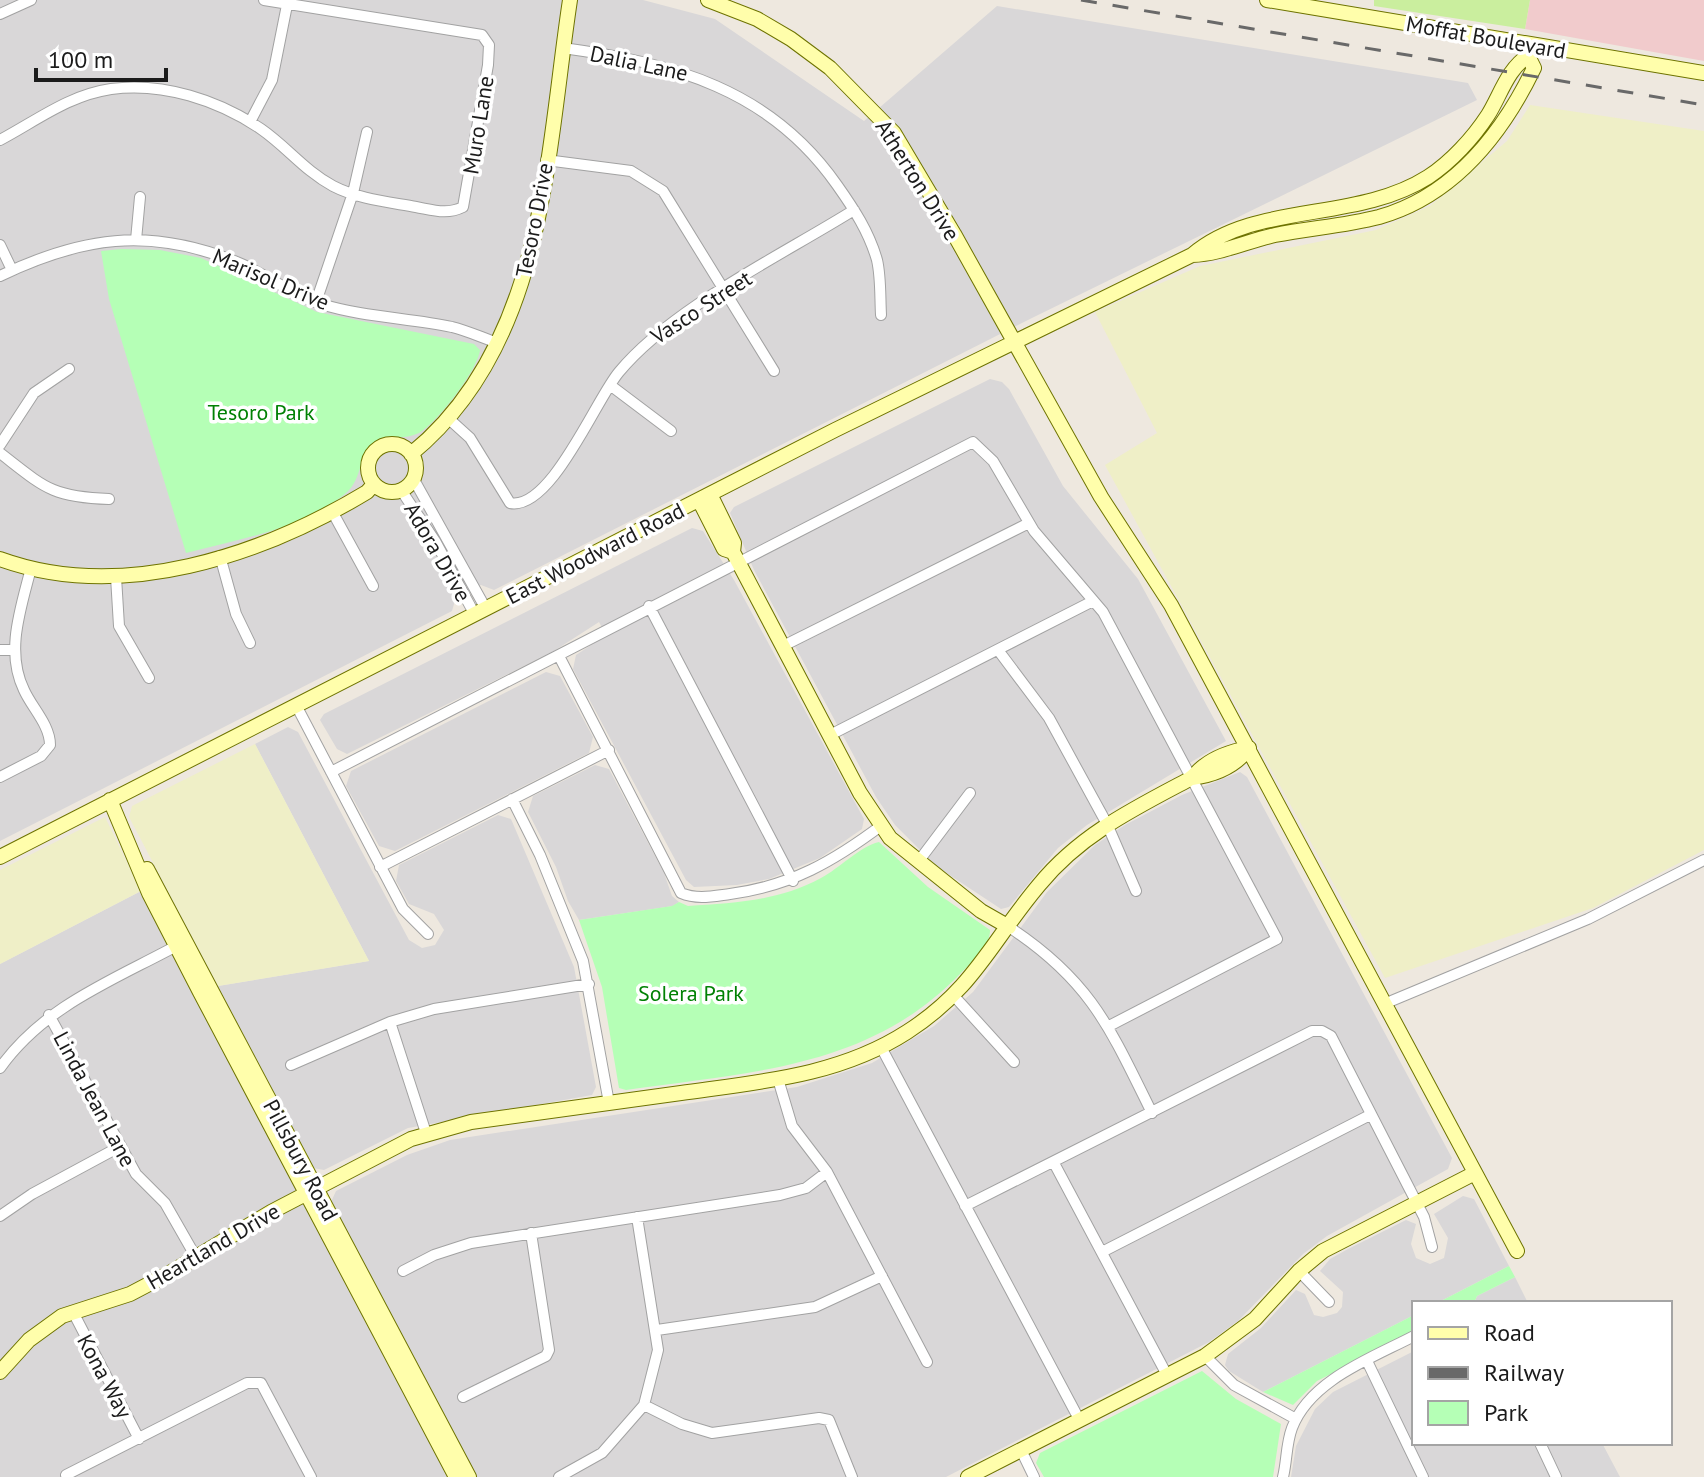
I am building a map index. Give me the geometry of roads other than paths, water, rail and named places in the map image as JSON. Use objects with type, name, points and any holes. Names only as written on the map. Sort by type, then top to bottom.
[{"type":"street","points":[[0,14],[31,0]]},
{"type":"street","points":[[250,122],[272,80],[287,5],[264,0]]},
{"type":"street","name":"Tesoro Drive","points":[[411,454],[449,419],[469,394],[498,343],[529,263],[570,0]]},
{"type":"street","name":"Atherton Drive","points":[[708,0],[757,19],[791,39],[862,97],[894,133],[1101,497],[1171,605],[1517,1251]]},
{"type":"street","name":"Moffat Boulevard","points":[[1267,0],[1529,50],[1704,73]]},
{"type":"street","name":"Muro Lane","points":[[287,5],[482,35],[489,45],[463,207],[447,213],[353,193]]},
{"type":"street","name":"Dalia Lane","points":[[563,48],[660,64],[732,92],[777,122],[804,145],[867,231],[878,263],[881,315]]},
{"type":"street","name":"East Woodward Road","points":[[0,857],[704,497],[1192,255],[1209,241],[1239,229],[1375,201],[1428,177],[1475,135],[1504,89],[1515,63],[1529,50]]},
{"type":"street","points":[[0,140],[61,104],[112,89],[177,91],[229,110],[250,122],[303,168],[353,193]]},
{"type":"street","points":[[316,302],[353,193],[367,132]]},
{"type":"street","points":[[546,160],[611,167],[648,180],[674,204],[774,371]]},
{"type":"street","points":[[136,240],[140,197]]},
{"type":"street","name":"Vasco Street","points":[[449,419],[470,438],[490,467],[502,493],[515,505],[530,499],[542,490],[579,438],[610,385],[648,339],[854,210]]},
{"type":"street","name":"Marisol Drive","points":[[0,276],[71,246],[136,240],[185,246],[236,261],[316,302],[455,328],[498,343]]},
{"type":"street","points":[[0,245],[12,270]]},
{"type":"street","points":[[0,445],[34,393],[69,369]]},
{"type":"street","points":[[610,385],[671,431]]},
{"type":"street","points":[[331,772],[559,656],[735,556],[973,442],[993,461],[1029,523],[1103,612],[1277,939],[1109,1026]]},
{"type":"street","points":[[399,445],[411,454],[416,465],[413,478],[401,490],[386,491],[374,484],[368,470],[377,449],[399,445]]},
{"type":"street","points":[[0,453],[51,491],[81,498],[109,499]]},
{"type":"street","name":"Adora Drive","points":[[413,478],[480,612]]},
{"type":"street","points":[[0,559],[75,577],[116,577],[163,570],[220,556],[302,529],[333,513],[374,484]]},
{"type":"street","name":"Adora Drive","points":[[401,490],[480,612]]},
{"type":"street","points":[[704,497],[724,549],[735,556],[830,735],[882,825],[918,862],[981,911],[1040,947],[1075,978],[1109,1026],[1152,1113]]},
{"type":"street","points":[[333,513],[373,586]]},
{"type":"street","points":[[783,646],[1029,523]]},
{"type":"street","points":[[220,556],[236,614],[250,643]]},
{"type":"street","points":[[0,777],[41,756],[50,745],[49,734],[23,689],[15,650],[31,568]]},
{"type":"street","points":[[116,577],[119,626],[149,678]]},
{"type":"street","points":[[830,735],[1093,601]]},
{"type":"street","points":[[649,606],[793,881]]},
{"type":"street","points":[[0,650],[15,650]]},
{"type":"street","points":[[998,650],[1049,718],[1107,824],[1136,891]]},
{"type":"street","points":[[559,656],[681,893],[691,897],[716,896],[793,881],[839,857],[882,825]]},
{"type":"street","points":[[297,707],[403,909],[428,934]]},
{"type":"street","name":"Heartland Drive","points":[[0,1372],[46,1326],[73,1312],[130,1294],[197,1259],[311,1191],[426,1133],[471,1122],[778,1079],[837,1065],[881,1047],[954,996],[1040,883],[1081,842],[1107,824],[1192,778],[1209,776],[1239,761],[1249,748]]},
{"type":"street","points":[[380,867],[609,750]]},
{"type":"street","points":[[918,862],[970,793]]},
{"type":"street","points":[[512,799],[540,855],[583,961],[609,1103]]},
{"type":"street","name":"Pillsbury Road","points":[[110,800],[131,843],[149,893],[181,943],[456,1477]]},
{"type":"street","points":[[1384,1004],[1588,919],[1704,860]]},
{"type":"street","points":[[0,1068],[29,1032],[63,1005],[181,943]]},
{"type":"street","points":[[291,1065],[390,1022],[434,1009],[589,984]]},
{"type":"street","points":[[954,996],[1014,1062]]},
{"type":"street","name":"Linda Jean Lane","points":[[49,1015],[136,1174],[151,1187],[179,1224],[197,1259]]},
{"type":"street","points":[[390,1022],[426,1133]]},
{"type":"street","points":[[965,1206],[1312,1031],[1322,1031],[1331,1036],[1416,1203],[1432,1247]]},
{"type":"street","points":[[881,1047],[1080,1421]]},
{"type":"street","points":[[778,1079],[792,1126],[827,1172],[927,1362]]},
{"type":"street","points":[[1102,1252],[1370,1115]]},
{"type":"street","points":[[0,1216],[32,1194],[121,1146]]},
{"type":"street","points":[[1054,1163],[1167,1375]]},
{"type":"street","points":[[403,1271],[434,1255],[471,1243],[780,1195],[806,1188],[827,1172]]},
{"type":"street","points":[[968,1477],[1205,1356],[1255,1319],[1299,1271],[1323,1251],[1475,1173]]},
{"type":"street","name":"Pillsbury Road","points":[[311,1191],[469,1477]]},
{"type":"street","points":[[559,1477],[602,1453],[644,1405],[656,1365],[657,1330],[637,1217]]},
{"type":"street","points":[[463,1397],[546,1356],[549,1350],[531,1233]]},
{"type":"street","points":[[1299,1271],[1329,1302]]},
{"type":"street","points":[[657,1330],[815,1307],[882,1276]]},
{"type":"street","name":"Kona Way","points":[[73,1312],[139,1439]]},
{"type":"street","points":[[1283,1477],[1288,1439],[1296,1419],[1322,1388],[1412,1337]]},
{"type":"street","points":[[1205,1356],[1234,1385],[1296,1419]]},
{"type":"street","points":[[1367,1361],[1423,1477]]},
{"type":"street","points":[[66,1475],[247,1383],[261,1383],[269,1392],[311,1477]]},
{"type":"street","points":[[644,1405],[682,1424],[712,1433],[819,1418],[829,1420],[852,1477]]},
{"type":"street","points":[[1541,1445],[1556,1477]]},
{"type":"street","points":[[1021,1450],[1034,1477]]},
{"type":"railway","points":[[1081,0],[1704,105]]},
{"type":"park label","name":"Tesoro Park","points":[[261,412]]},
{"type":"park label","name":"Solera Park","points":[[691,993]]}]
